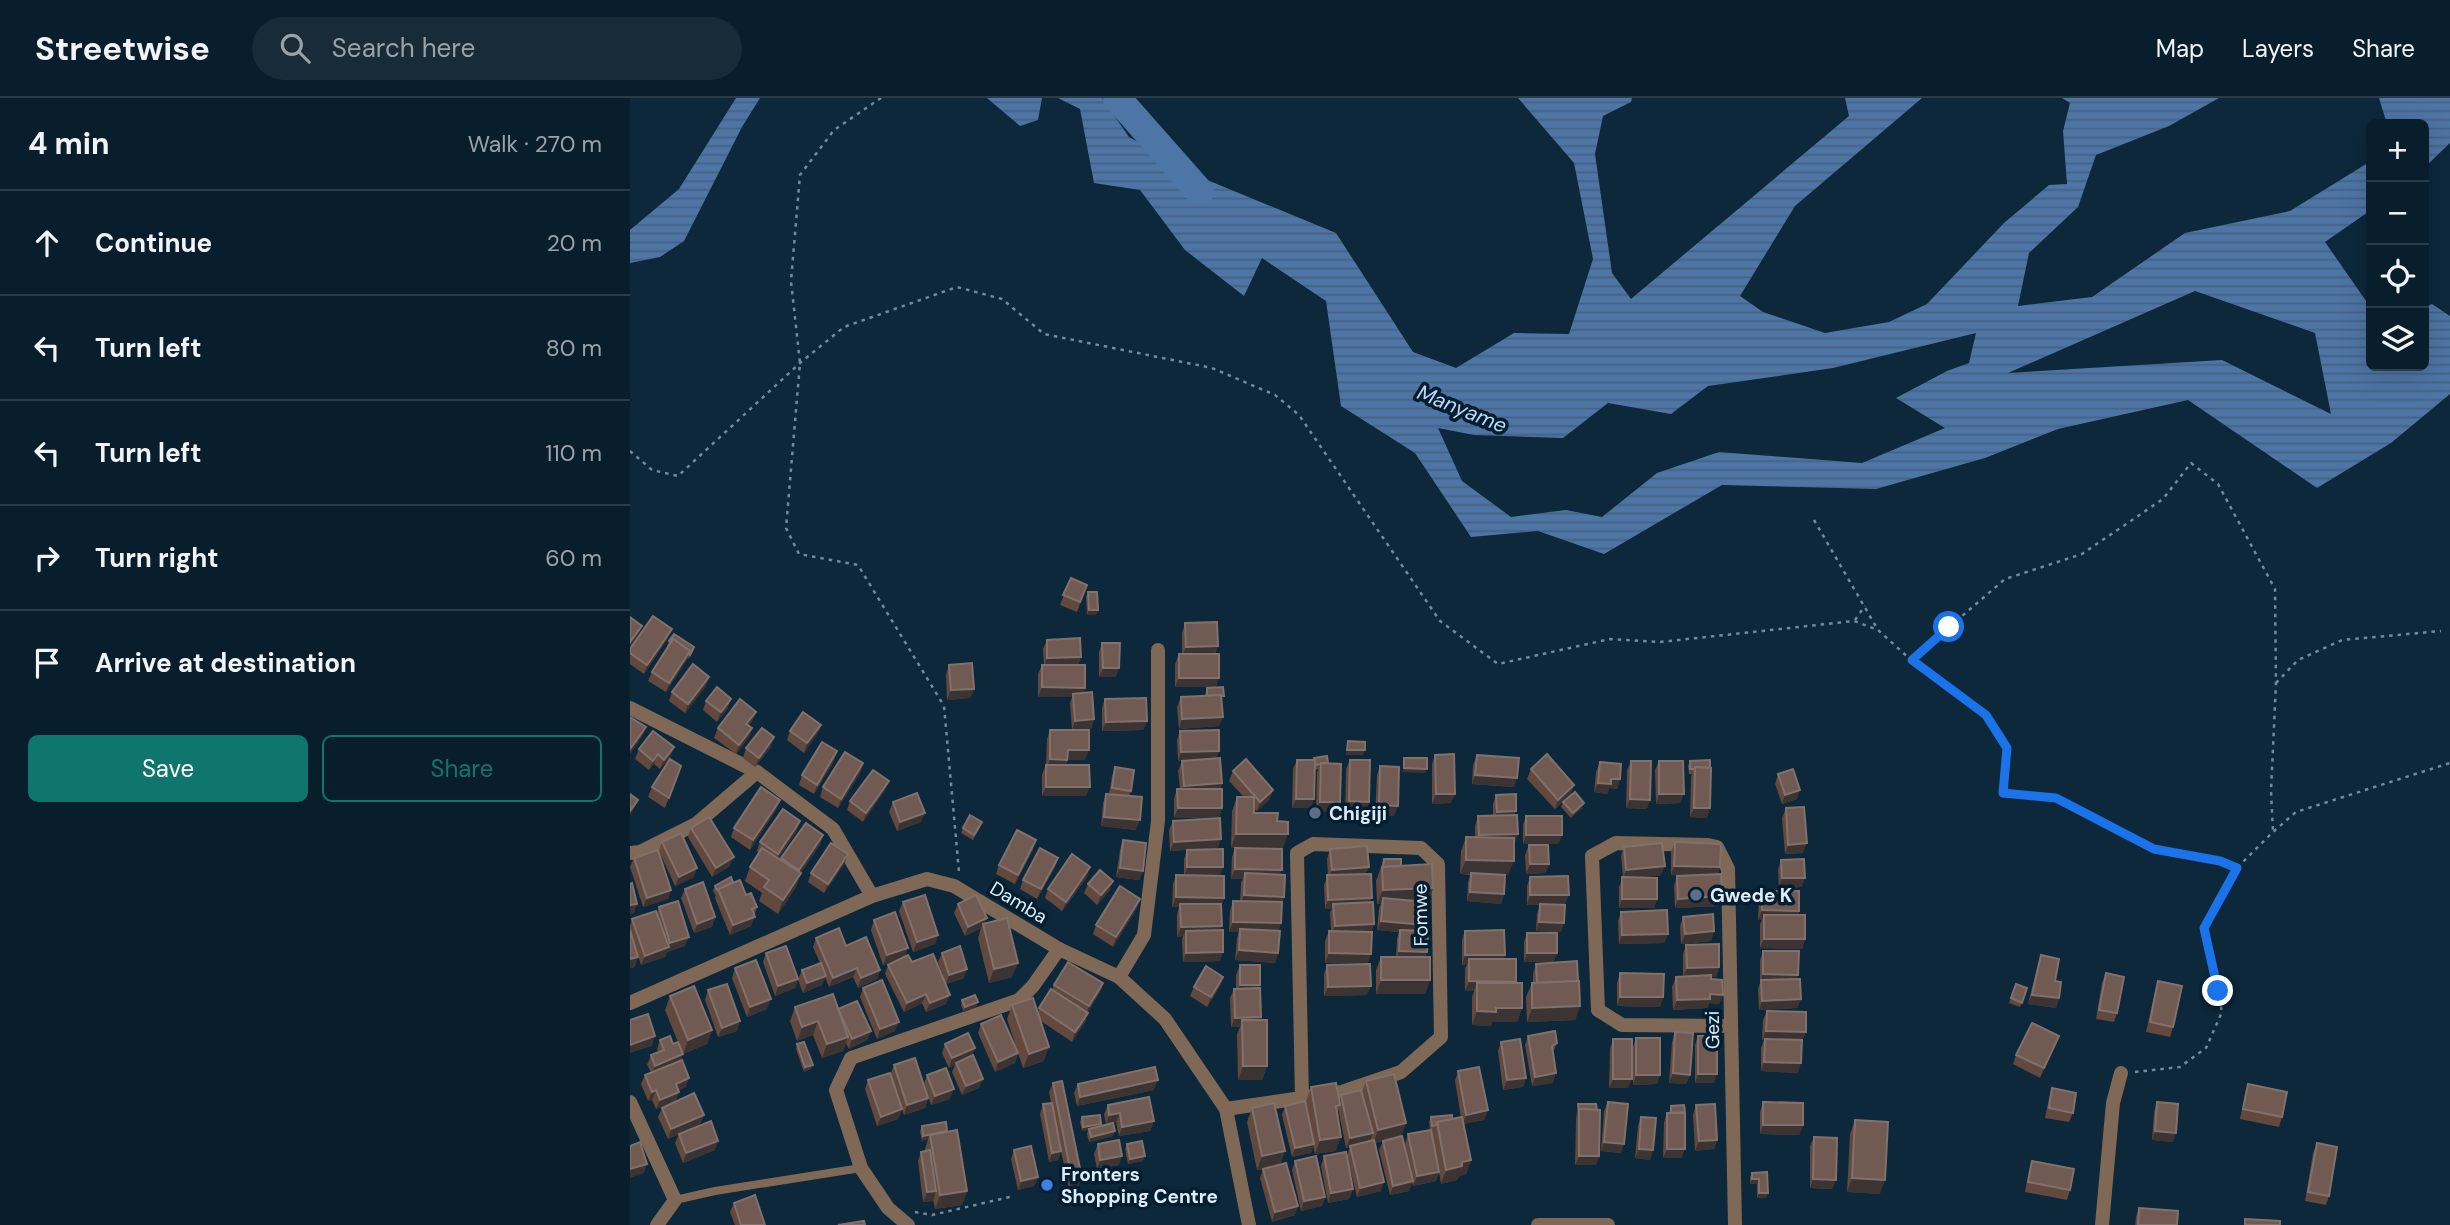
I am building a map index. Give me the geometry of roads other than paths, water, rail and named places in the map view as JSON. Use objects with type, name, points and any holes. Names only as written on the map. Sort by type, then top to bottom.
[{"type":"street","points":[[1119,977],[1144,935],[1158,821],[1158,650]]},
{"type":"street","points":[[630,708],[757,772],[833,828],[872,896]]},
{"type":"street","points":[[630,853],[640,852],[696,824],[757,772]]},
{"type":"street","name":"Gezi","points":[[1731,1026],[1622,1025],[1598,1010],[1592,856],[1616,843],[1708,845],[1717,847],[1728,869],[1735,1225]]},
{"type":"street","name":"Fomwe","points":[[1226,1109],[1302,1098],[1342,1092],[1401,1072],[1441,1037],[1438,864],[1421,848],[1313,844],[1297,853],[1302,1098]]},
{"type":"street","name":"Damba","points":[[630,1003],[872,896],[927,879],[954,886],[1059,949],[1119,977],[1165,1019],[1226,1109],[1249,1225]]},
{"type":"street","points":[[908,1225],[888,1208],[861,1168],[836,1090],[851,1058],[1019,1000],[1059,949]]},
{"type":"street","points":[[2102,1225],[2113,1103],[2122,1073]]},
{"type":"street","points":[[630,1102],[675,1200],[657,1225]]},
{"type":"street","points":[[1538,1225],[1608,1225]]},
{"type":"lane","points":[[675,1200],[861,1168]]},
{"type":"water","points":[[736,98],[760,98],[742,127],[684,241],[660,257],[630,263],[630,230],[679,189]]},
{"type":"water","points":[[987,98],[1042,98],[1038,120],[1020,126]]},
{"type":"water","points":[[1058,98],[1102,98],[1129,137],[1200,177],[1336,233],[1413,352],[1456,368],[1514,333],[1569,334],[1593,259],[1574,163],[1518,98],[1632,98],[1631,102],[1603,116],[1595,154],[1612,273],[1631,299],[1849,116],[1845,98],[1922,98],[1795,206],[1740,296],[1763,312],[1825,333],[1889,322],[1927,304],[2004,223],[2049,185],[2067,184],[2063,131],[2070,103],[2062,98],[2219,98],[2169,126],[2096,155],[2078,207],[2029,253],[2018,306],[2092,297],[2185,233],[2290,211],[2366,164],[2366,213],[2325,242],[2366,301],[2366,371],[2429,371],[2429,305],[2432,304],[2450,316],[2450,394],[2391,443],[2317,488],[2188,400],[2058,429],[1985,458],[1876,489],[1722,485],[1604,554],[1538,531],[1471,537],[1415,453],[1341,406],[1326,301],[1262,258],[1244,296],[1185,250],[1140,190],[1094,183],[1080,109]],"holes":[[[2195,291],[2315,333],[2331,414],[2222,360],[2008,373]],[[1976,333],[1969,363],[1947,371],[1896,398],[1945,428],[1862,463],[1719,452],[1657,473],[1602,517],[1566,510],[1511,517],[1462,481],[1438,428],[1474,435],[1563,438],[1608,403],[1671,414],[1708,386],[1833,368]]]},
{"type":"water","points":[[2379,98],[2450,98],[2450,143],[2429,163],[2429,119],[2385,119]]},
{"type":"waterway","name":"Manyame","points":[[1117,98],[1200,192]]},
{"type":"place","name":"Chigiji","points":[[1315,813]]},
{"type":"place","name":"Gwede K","points":[[1696,895]]},
{"type":"place","name":"Fronters Shopping Centre","points":[[1047,1185]]}]
